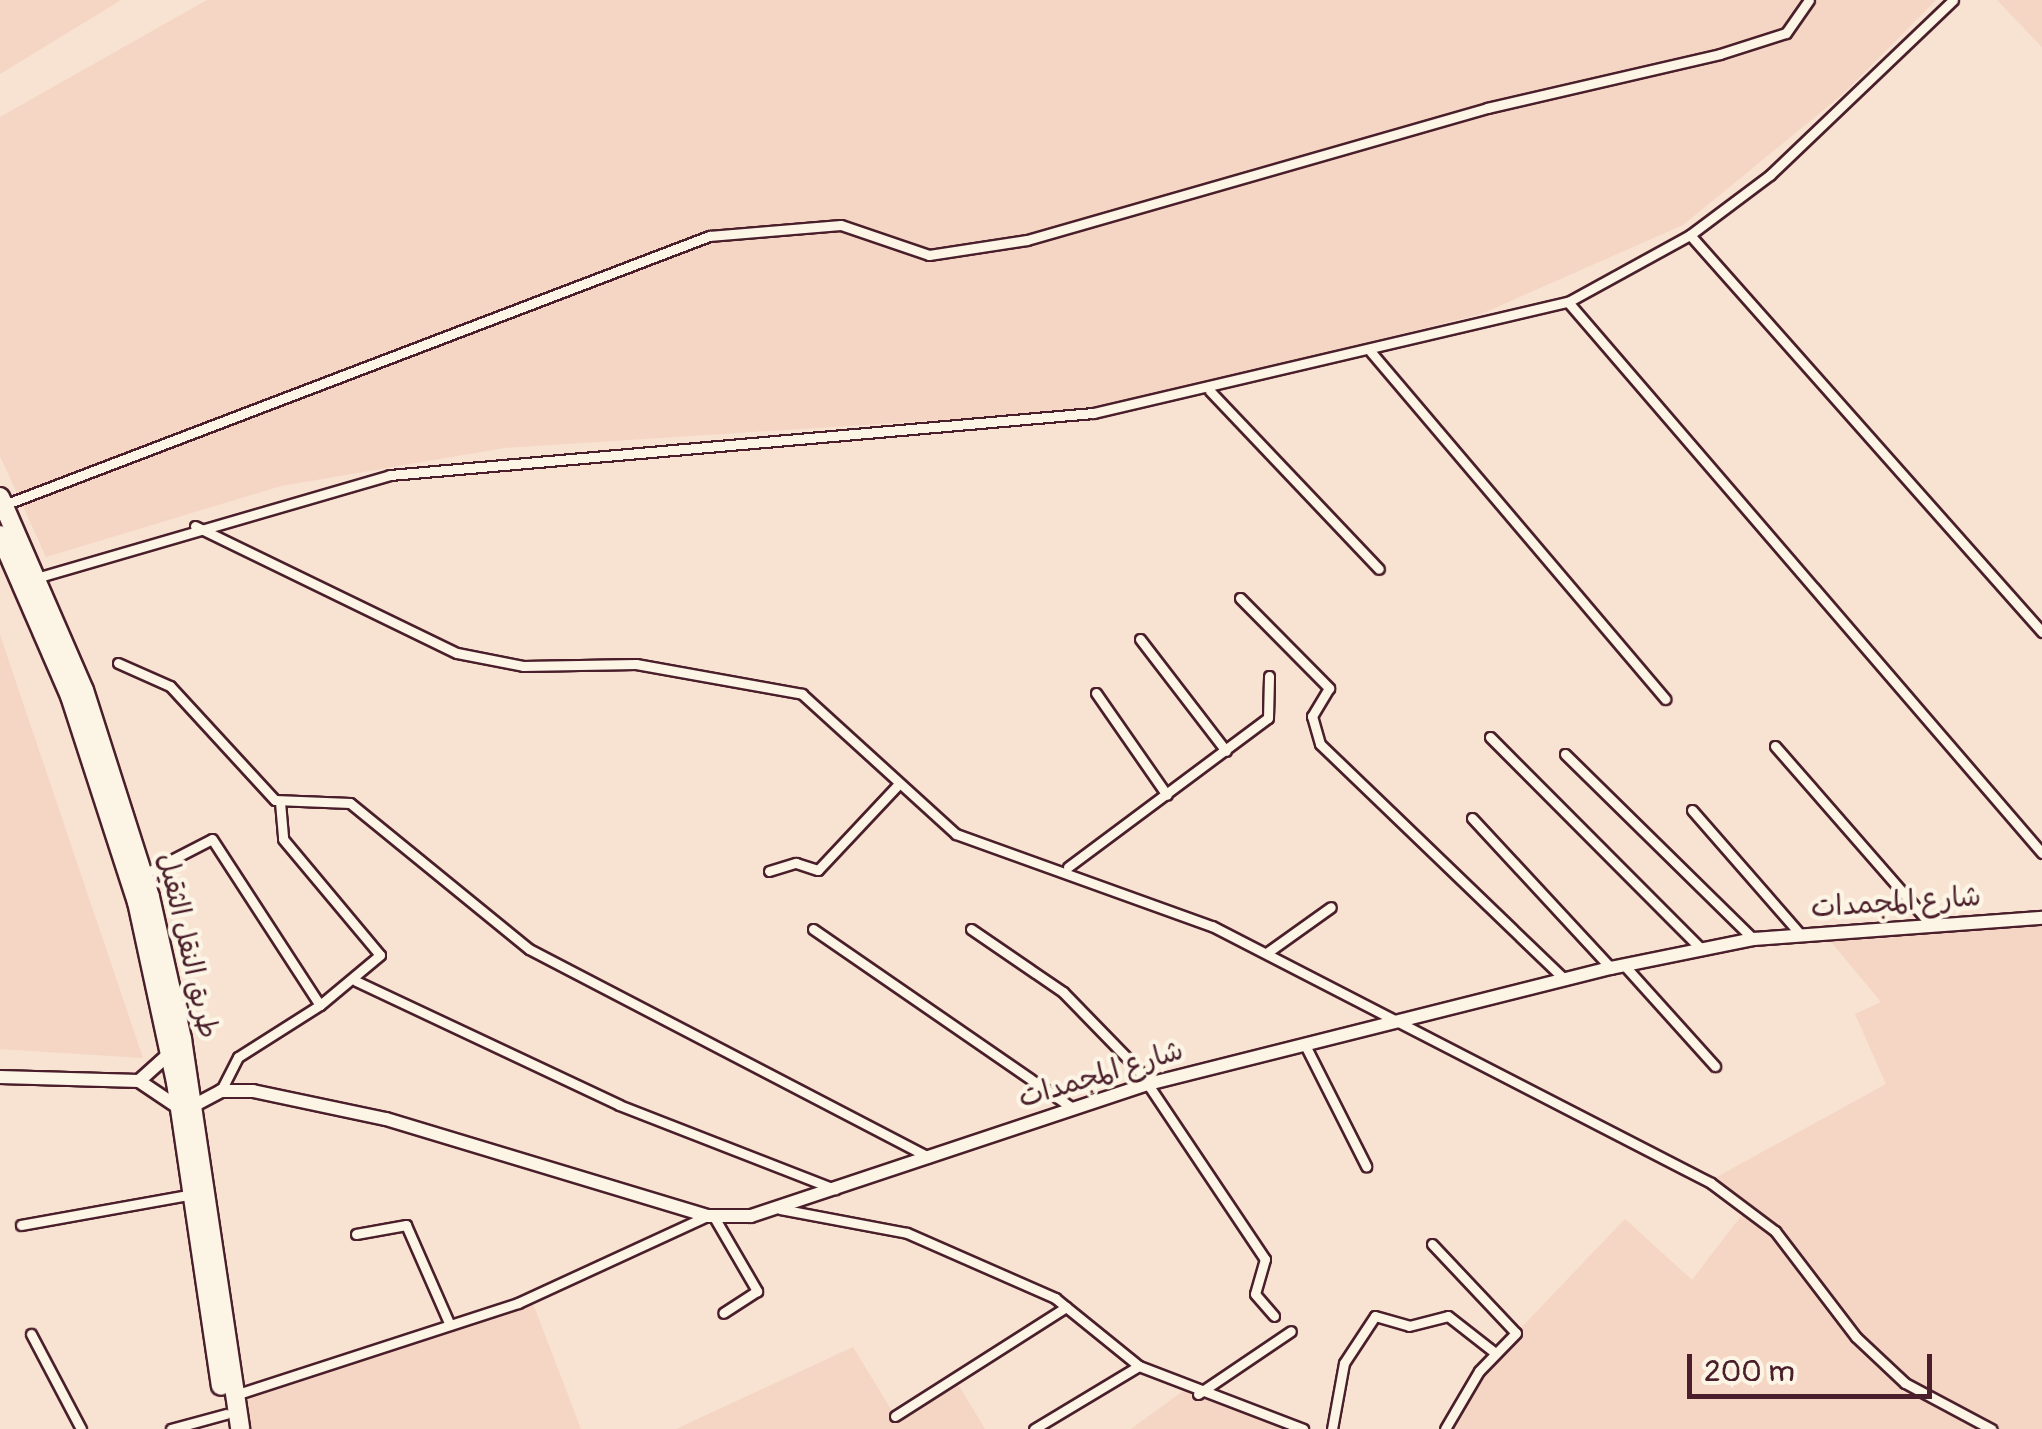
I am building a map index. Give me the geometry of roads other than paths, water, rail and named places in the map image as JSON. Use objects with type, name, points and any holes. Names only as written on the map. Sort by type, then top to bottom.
[{"type":"highway","name":"طريق النقل الثقيل","points":[[2,501],[36,578],[144,874],[240,1429]]},
{"type":"highway","name":"طريق النقل الثقيل","points":[[0,535],[108,804],[187,1108],[193,1194],[227,1422]]},
{"type":"main road","name":"شارع المجمدات","points":[[221,1091],[362,1113],[710,1216],[780,1209],[1148,1084],[1618,967],[1753,939],[2042,918]]},
{"type":"main road","points":[[0,1077],[139,1081],[158,1072],[170,1048]]},
{"type":"main road","points":[[139,1081],[187,1108],[221,1091]]},
{"type":"street","points":[[2,501],[709,236],[841,225],[929,255],[1028,240],[1487,108],[1720,54],[1786,33],[1809,0]]},
{"type":"street","points":[[36,578],[195,526],[426,468],[950,428],[1210,390],[1568,302],[1690,235],[1770,174],[1953,0]]},
{"type":"street","points":[[1690,235],[2042,632]]},
{"type":"street","points":[[1568,302],[2042,853]]},
{"type":"street","points":[[1371,352],[1665,699]]},
{"type":"street","points":[[1210,390],[1379,569]]},
{"type":"street","points":[[195,526],[457,654],[523,666],[636,664],[793,690],[897,786],[971,842],[1068,867],[1268,952],[1741,1202],[1874,1356],[1991,1429]]},
{"type":"street","points":[[1240,598],[1329,688],[1312,716],[1320,744],[1565,980]]},
{"type":"street","points":[[1140,638],[1226,751]]},
{"type":"street","points":[[118,664],[170,686],[280,802],[283,838],[379,950],[356,981],[238,1057],[221,1091]]},
{"type":"street","points":[[1068,867],[1268,718],[1269,676]]},
{"type":"street","points":[[1096,692],[1167,795]]},
{"type":"street","points":[[1490,737],[1701,949]]},
{"type":"street","points":[[1774,746],[1932,926]]},
{"type":"street","points":[[1565,754],[1753,939]]},
{"type":"street","points":[[769,871],[796,863],[818,870],[897,786]]},
{"type":"street","points":[[280,802],[350,803],[529,949],[929,1157]]},
{"type":"street","points":[[1692,810],[1800,934]]},
{"type":"street","points":[[1472,818],[1715,1066]]},
{"type":"street","points":[[144,874],[212,839],[320,1005]]},
{"type":"street","points":[[1268,952],[1331,907]]},
{"type":"street","points":[[812,929],[1072,1107]]},
{"type":"street","points":[[971,930],[1063,992],[1148,1084],[1265,1259],[1256,1294],[1274,1316]]},
{"type":"street","points":[[356,981],[619,1105],[835,1189]]},
{"type":"street","points":[[1305,1045],[1366,1166]]},
{"type":"street","points":[[21,1225],[193,1194]]},
{"type":"street","points":[[780,1209],[886,1226],[1066,1307],[1139,1366],[1198,1394],[1303,1429]]},
{"type":"street","points":[[234,1395],[450,1325],[710,1216],[757,1290],[723,1313]]},
{"type":"street","points":[[356,1234],[406,1225],[450,1325]]},
{"type":"street","points":[[1432,1244],[1510,1319],[1516,1333],[1494,1352],[1445,1429]]},
{"type":"street","points":[[896,1416],[1066,1307]]},
{"type":"street","points":[[1332,1429],[1344,1363],[1375,1316],[1409,1326],[1448,1316],[1494,1352]]},
{"type":"street","points":[[1198,1394],[1291,1331]]},
{"type":"street","points":[[31,1334],[81,1429]]},
{"type":"street","points":[[1034,1429],[1139,1366]]},
{"type":"street","points":[[171,1429],[227,1422]]}]
